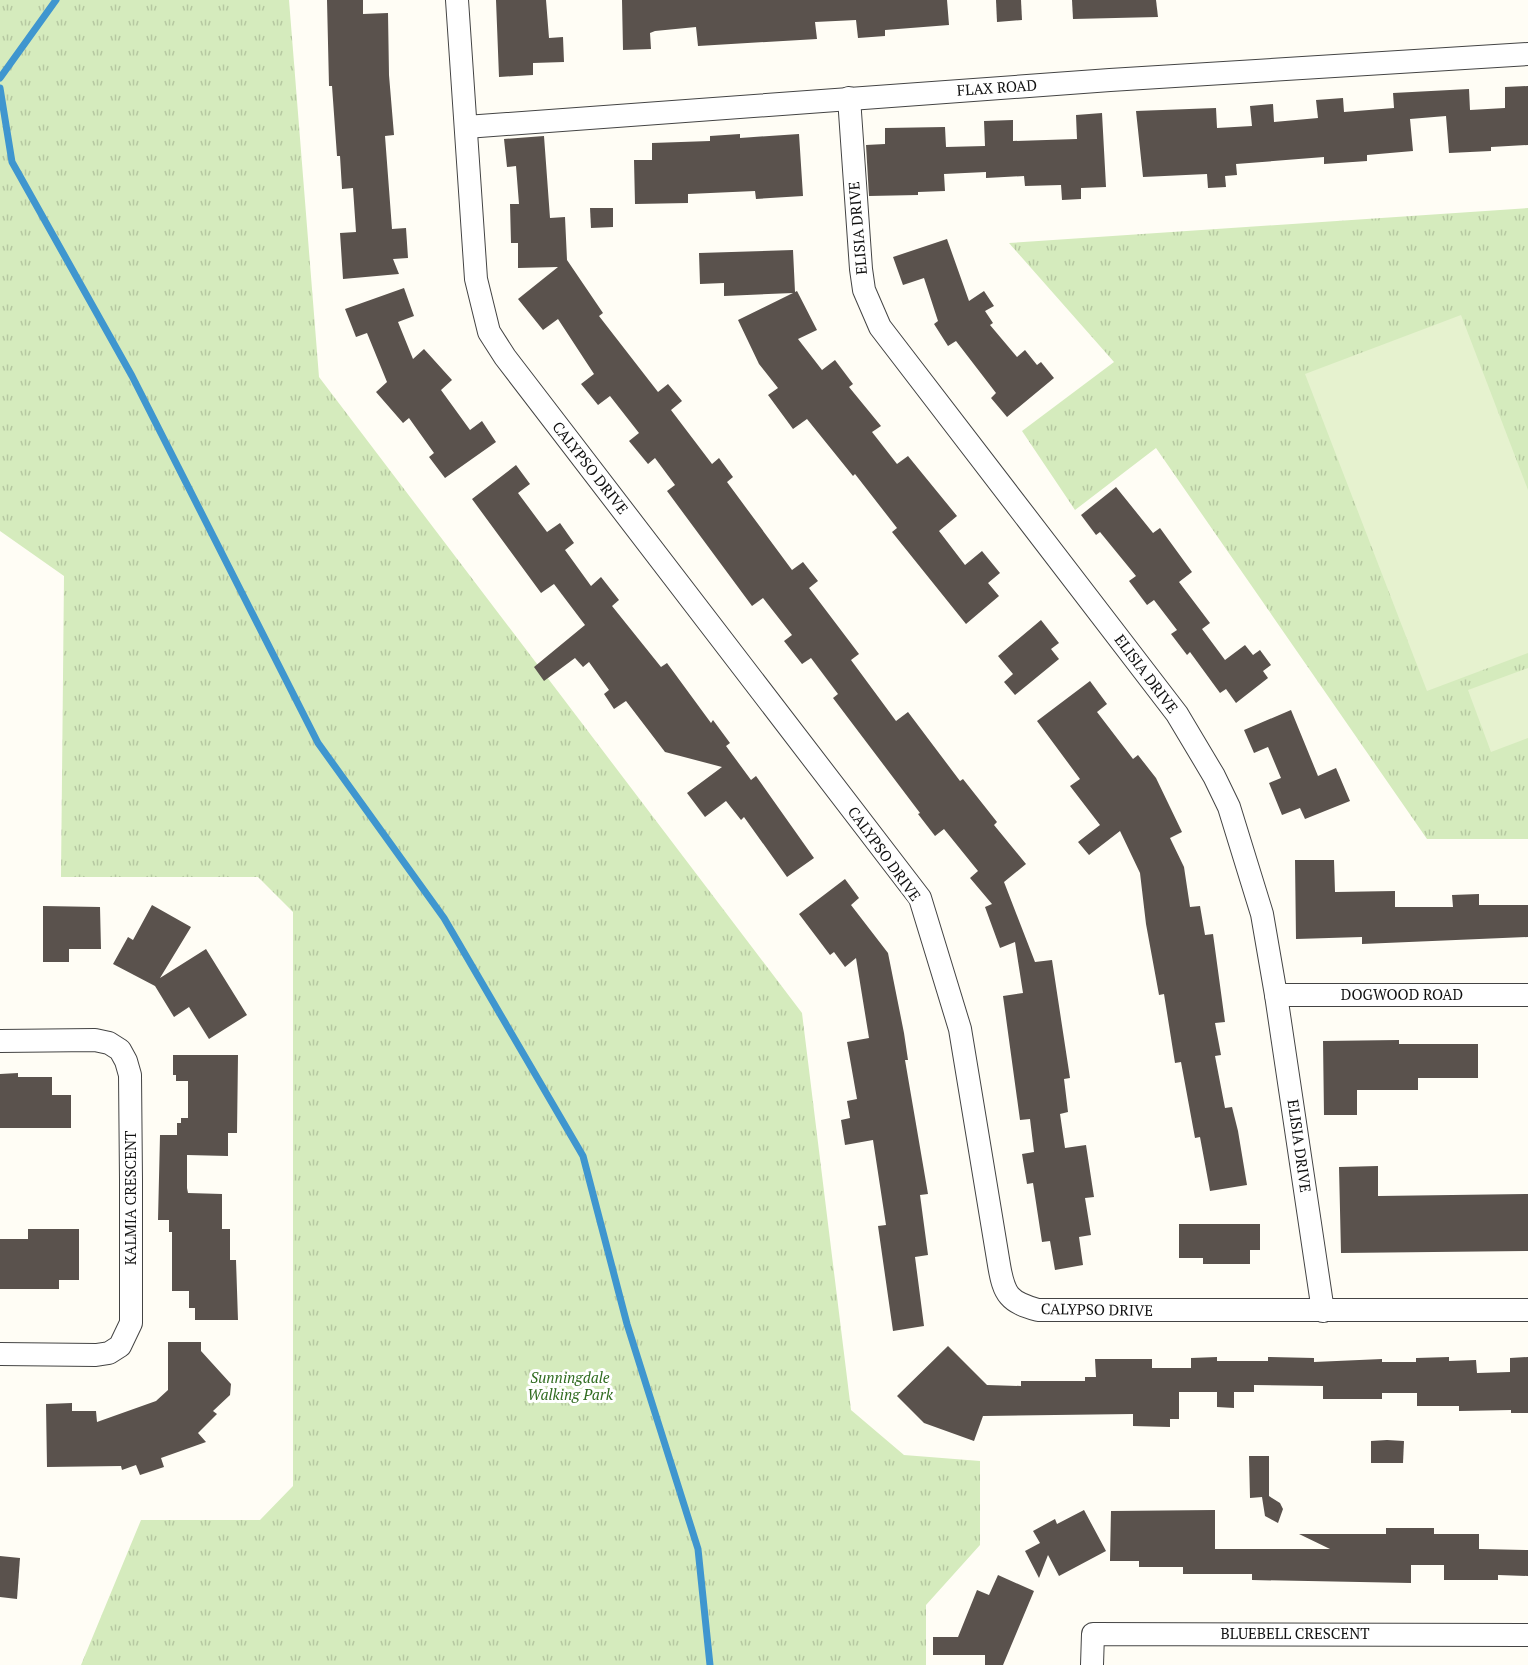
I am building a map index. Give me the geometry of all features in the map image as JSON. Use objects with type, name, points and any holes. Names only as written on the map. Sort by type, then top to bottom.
[{"type":"street","name":"CALYPSO DRIVE","points":[[457,0],[476,279],[489,332],[505,357],[920,898],[960,1029],[1002,1281],[1007,1295],[1020,1305],[1038,1310],[1528,1310]]},
{"type":"street","name":"FLAX ROAD","points":[[466,127],[849,98],[1528,54]]},
{"type":"street","name":"ELISIA DRIVE","points":[[849,98],[861,269],[871,309],[880,327],[1148,676],[1196,744],[1224,796],[1242,842],[1262,914],[1276,995],[1323,1311]]},
{"type":"street","name":"DOGWOOD ROAD","points":[[1276,995],[1528,994]]},
{"type":"street","name":"KALMIA CRESCENT","points":[[0,1041],[95,1040],[109,1043],[120,1050],[130,1075],[131,1180],[131,1323],[120,1346],[109,1353],[96,1355],[0,1354]]},
{"type":"street","name":"BLUEBELL CRESCENT","points":[[1092,1665],[1093,1634],[1528,1635]]},
{"type":"green space","name":"Sunningdale Walking Park","points":[[0,0],[289,0],[319,377],[802,1013],[851,1410],[904,1455],[980,1461],[980,1545],[926,1605],[926,1665],[81,1665],[141,1520],[260,1520],[293,1486],[293,912],[258,877],[61,877],[64,576],[0,531]]},
{"type":"green space","points":[[1528,208],[1528,839],[1427,839],[1156,448],[1075,510],[1022,431],[1114,362],[1009,243]]},
{"type":"green space","points":[[1461,315],[1528,490],[1528,653],[1427,691],[1305,374]]},
{"type":"green space","points":[[1528,668],[1528,738],[1491,752],[1468,690]]},
{"type":"building","points":[[327,0],[363,0],[363,14],[388,13],[389,75],[394,135],[385,136],[392,229],[406,228],[408,258],[393,259],[399,274],[343,279],[340,233],[356,232],[353,188],[342,189],[340,156],[337,156],[332,86],[329,86]]},
{"type":"building","points":[[496,0],[546,0],[549,38],[563,37],[564,62],[533,63],[533,75],[499,77]]},
{"type":"building","points":[[622,0],[947,0],[949,25],[885,30],[885,36],[858,38],[856,20],[815,22],[817,39],[698,46],[696,27],[655,31],[650,33],[651,49],[623,50]]},
{"type":"building","points":[[996,0],[1021,0],[1022,20],[997,22]]},
{"type":"building","points":[[1072,0],[1156,0],[1158,17],[1073,19]]},
{"type":"building","points":[[1528,86],[1528,145],[1491,147],[1491,151],[1449,153],[1446,116],[1410,119],[1413,151],[1367,155],[1367,161],[1324,164],[1324,157],[1236,164],[1237,175],[1225,176],[1226,187],[1208,188],[1207,174],[1143,177],[1136,111],[1216,108],[1217,128],[1252,126],[1250,106],[1273,104],[1274,122],[1318,118],[1316,100],[1343,98],[1344,112],[1394,108],[1393,93],[1469,89],[1470,110],[1505,108],[1505,87]]},
{"type":"building","points":[[1102,113],[1106,187],[1081,188],[1081,199],[1062,200],[1061,185],[1025,186],[1024,176],[986,178],[986,172],[944,174],[945,191],[918,192],[918,195],[869,196],[866,145],[885,144],[885,128],[945,127],[946,147],[985,146],[984,121],[1013,120],[1013,141],[1077,139],[1076,115]]},
{"type":"building","points":[[740,134],[740,138],[799,134],[803,196],[756,199],[755,191],[688,194],[688,203],[635,204],[634,160],[652,160],[652,143],[710,141],[710,136]]},
{"type":"building","points":[[544,136],[550,218],[565,217],[567,260],[603,313],[599,316],[658,392],[668,384],[682,401],[671,410],[712,464],[719,458],[733,477],[727,482],[792,570],[803,562],[818,581],[809,588],[859,654],[851,660],[896,721],[908,712],[960,781],[963,779],[997,822],[994,825],[1026,864],[1004,882],[1035,962],[1052,960],[1070,1078],[1064,1079],[1068,1112],[1060,1114],[1065,1148],[1086,1145],[1094,1197],[1085,1198],[1091,1235],[1079,1237],[1083,1265],[1055,1270],[1050,1241],[1042,1242],[1033,1183],[1027,1184],[1022,1154],[1034,1152],[1030,1119],[1020,1120],[1003,996],[1023,993],[1015,942],[1000,948],[985,907],[992,904],[970,878],[978,871],[944,829],[935,836],[833,698],[838,694],[811,658],[802,664],[784,641],[792,635],[763,598],[752,606],[667,491],[675,485],[655,458],[648,464],[629,441],[639,433],[610,396],[598,405],[581,384],[594,374],[558,319],[543,330],[518,299],[558,267],[518,268],[518,243],[511,243],[510,204],[519,204],[516,166],[507,167],[504,139]]},
{"type":"building","points":[[590,208],[613,208],[613,227],[591,228]]},
{"type":"building","points":[[947,239],[969,301],[984,291],[994,306],[985,311],[993,323],[990,325],[1017,357],[1025,350],[1037,365],[1041,362],[1054,378],[1007,417],[991,398],[996,393],[956,341],[948,346],[934,324],[938,321],[924,278],[903,285],[893,257]]},
{"type":"building","points":[[793,250],[795,292],[797,291],[817,330],[798,339],[822,370],[835,360],[853,384],[849,387],[881,426],[872,432],[897,464],[908,456],[957,516],[939,531],[965,565],[982,551],[1000,573],[988,583],[999,596],[966,624],[892,532],[897,528],[855,474],[853,476],[807,419],[793,429],[768,395],[778,388],[759,364],[738,320],[793,293],[724,296],[724,283],[700,284],[699,253]]},
{"type":"building","points":[[404,288],[414,316],[398,322],[413,359],[424,349],[452,380],[441,390],[470,430],[482,421],[496,442],[445,478],[429,457],[434,453],[409,418],[403,423],[376,392],[387,382],[367,333],[356,337],[345,309]]},
{"type":"building","points":[[516,465],[530,484],[518,493],[547,532],[560,523],[574,543],[565,550],[591,586],[601,577],[619,600],[612,606],[661,667],[667,663],[711,723],[713,720],[730,743],[726,746],[751,780],[756,776],[814,858],[787,877],[744,817],[741,820],[726,801],[705,817],[687,793],[722,767],[665,752],[626,701],[614,709],[604,694],[609,690],[589,662],[583,667],[575,658],[544,681],[534,667],[585,625],[554,584],[541,593],[472,499]]},
{"type":"building","points":[[1116,487],[1153,533],[1160,528],[1192,572],[1179,582],[1210,623],[1202,629],[1225,660],[1245,645],[1253,655],[1260,650],[1271,665],[1263,671],[1268,678],[1236,703],[1226,689],[1220,693],[1190,652],[1187,655],[1171,634],[1177,630],[1154,600],[1147,605],[1129,581],[1136,576],[1100,532],[1096,535],[1081,515]]},
{"type":"building","points":[[1041,620],[1059,643],[1051,649],[1059,659],[1015,695],[1004,682],[1013,674],[998,656]]},
{"type":"building","points":[[1090,681],[1107,704],[1097,712],[1133,759],[1138,755],[1156,778],[1182,832],[1170,838],[1184,867],[1190,907],[1200,906],[1205,935],[1213,934],[1225,1022],[1215,1023],[1221,1055],[1215,1056],[1225,1108],[1232,1107],[1238,1131],[1247,1185],[1210,1191],[1200,1137],[1195,1138],[1181,1062],[1175,1063],[1164,994],[1159,995],[1146,924],[1140,873],[1120,831],[1089,855],[1078,842],[1100,825],[1070,786],[1080,779],[1037,721]]},
{"type":"building","points":[[1291,710],[1318,776],[1336,768],[1350,801],[1305,819],[1300,808],[1282,815],[1269,783],[1281,778],[1268,747],[1254,753],[1244,730]]},
{"type":"building","points":[[1295,860],[1334,860],[1335,892],[1395,891],[1395,907],[1453,907],[1452,895],[1479,894],[1479,905],[1528,905],[1528,937],[1362,944],[1362,937],[1296,939]]},
{"type":"building","points":[[845,879],[859,898],[851,905],[888,953],[904,1033],[908,1060],[905,1060],[928,1194],[920,1195],[928,1255],[915,1257],[924,1326],[893,1331],[878,1226],[886,1225],[873,1140],[845,1145],[841,1120],[850,1118],[847,1101],[857,1099],[847,1042],[869,1038],[856,958],[845,967],[834,952],[830,955],[799,914]]},
{"type":"building","points":[[152,905],[191,927],[160,978],[206,949],[247,1015],[209,1039],[189,1007],[174,1017],[155,986],[113,964],[128,937],[133,940]]},
{"type":"building","points":[[43,906],[100,907],[101,949],[69,949],[69,962],[43,962]]},
{"type":"building","points":[[1399,1040],[1399,1044],[1478,1044],[1478,1078],[1418,1078],[1418,1090],[1357,1090],[1357,1115],[1324,1115],[1323,1041]]},
{"type":"building","points":[[173,1055],[238,1055],[237,1133],[228,1133],[228,1156],[187,1155],[187,1188],[188,1193],[222,1194],[222,1229],[230,1229],[230,1260],[236,1260],[238,1320],[195,1320],[195,1308],[189,1308],[189,1291],[172,1291],[172,1232],[169,1232],[169,1220],[158,1220],[160,1135],[177,1135],[177,1123],[181,1123],[181,1118],[188,1118],[188,1081],[176,1081],[176,1075],[173,1075]]},
{"type":"building","points":[[18,1073],[18,1077],[52,1077],[52,1095],[71,1095],[71,1128],[0,1128],[0,1074]]},
{"type":"building","points":[[1378,1166],[1378,1196],[1528,1194],[1528,1251],[1341,1253],[1339,1167]]},
{"type":"building","points":[[1179,1224],[1260,1224],[1260,1250],[1250,1250],[1250,1264],[1203,1264],[1203,1258],[1179,1258]]},
{"type":"building","points":[[28,1229],[79,1229],[79,1280],[59,1280],[59,1289],[0,1289],[0,1239],[28,1239]]},
{"type":"building","points":[[168,1342],[201,1342],[201,1351],[231,1384],[230,1395],[213,1411],[217,1414],[198,1433],[206,1442],[161,1458],[164,1467],[140,1475],[136,1465],[122,1470],[121,1466],[47,1467],[46,1404],[72,1403],[72,1411],[96,1411],[97,1422],[156,1401],[168,1390]]},
{"type":"building","points":[[948,1346],[987,1385],[1021,1386],[1021,1381],[1085,1381],[1085,1377],[1096,1377],[1095,1359],[1152,1359],[1152,1368],[1191,1368],[1191,1358],[1217,1357],[1217,1361],[1268,1361],[1268,1357],[1314,1358],[1314,1362],[1382,1359],[1382,1362],[1416,1362],[1416,1358],[1449,1357],[1449,1361],[1476,1360],[1477,1373],[1510,1372],[1510,1358],[1528,1357],[1528,1413],[1511,1413],[1511,1410],[1459,1411],[1459,1406],[1417,1406],[1417,1393],[1382,1393],[1382,1399],[1323,1399],[1323,1386],[1254,1385],[1254,1392],[1234,1392],[1234,1408],[1217,1407],[1217,1392],[1179,1392],[1179,1419],[1170,1419],[1170,1427],[1133,1426],[1133,1414],[983,1416],[974,1441],[924,1423],[897,1396]]},
{"type":"building","points":[[1371,1441],[1404,1441],[1403,1463],[1371,1463]]},
{"type":"building","points":[[1249,1456],[1269,1456],[1269,1496],[1280,1503],[1283,1509],[1278,1523],[1265,1516],[1262,1497],[1250,1498]]},
{"type":"building","points":[[1084,1510],[1106,1551],[1059,1576],[1048,1555],[1039,1578],[1025,1551],[1040,1543],[1033,1531],[1055,1519],[1057,1524]]},
{"type":"building","points":[[1215,1510],[1215,1549],[1330,1549],[1299,1534],[1386,1534],[1386,1528],[1434,1528],[1434,1534],[1479,1534],[1479,1549],[1528,1550],[1528,1576],[1498,1575],[1498,1580],[1444,1580],[1444,1565],[1411,1565],[1411,1583],[1252,1580],[1252,1574],[1183,1574],[1183,1567],[1139,1567],[1139,1561],[1110,1561],[1111,1511]]},
{"type":"building","points":[[0,1556],[20,1558],[17,1599],[0,1597]]},
{"type":"building","points":[[998,1575],[1034,1591],[1003,1665],[985,1665],[985,1655],[933,1655],[933,1637],[958,1637],[977,1590],[989,1595]]},
{"type":"waterway","points":[[0,78],[56,0]]},
{"type":"waterway","points":[[0,88],[12,162],[132,376],[318,743],[444,918],[583,1156],[627,1324],[698,1549],[710,1665]]}]
